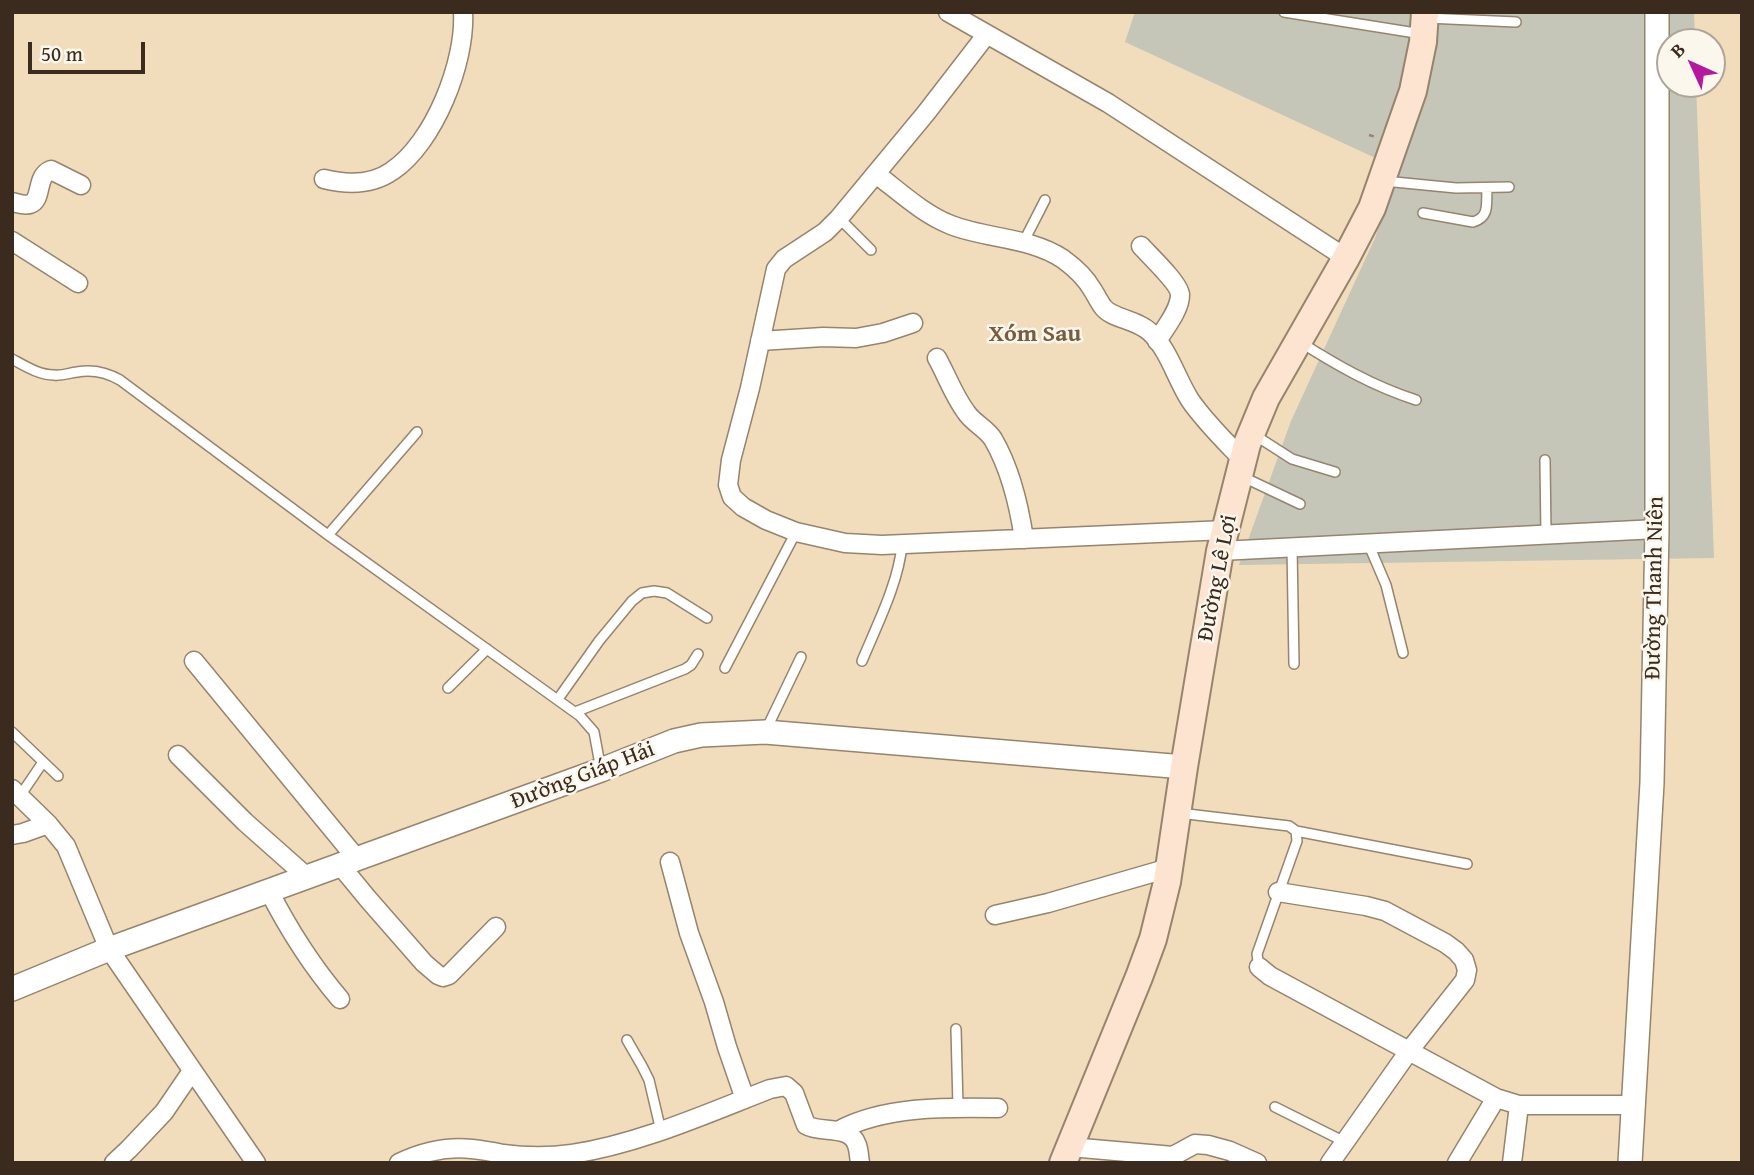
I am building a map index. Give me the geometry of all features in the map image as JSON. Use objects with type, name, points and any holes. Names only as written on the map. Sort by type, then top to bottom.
[{"type":"main road","name":"Đường Lê Lợi","points":[[1067,1155],[1153,939],[1169,868],[1223,541],[1241,467],[1266,398],[1372,208],[1413,91],[1425,21]]},
{"type":"street","points":[[324,179],[356,184],[390,172],[406,160],[431,125],[454,77],[464,28],[463,12]]},
{"type":"street","points":[[948,12],[1108,103],[1346,258]]},
{"type":"street","name":"Đường Thanh Niên","points":[[1630,1163],[1652,783],[1657,529],[1657,12]]},
{"type":"street","points":[[987,34],[839,218],[825,232],[779,264],[731,460],[728,485],[732,497],[743,507],[796,532],[845,543],[882,545],[1024,539],[1223,541],[1292,547],[1657,529]]},
{"type":"street","points":[[12,202],[33,204],[42,176],[51,170],[81,186]]},
{"type":"street","points":[[876,174],[937,218],[952,225],[1044,249],[1077,270],[1107,311],[1134,321],[1150,332],[1197,410],[1241,467]]},
{"type":"street","points":[[12,241],[78,283]]},
{"type":"street","points":[[1141,246],[1179,289],[1180,294],[1174,313],[1157,341]]},
{"type":"street","points":[[760,341],[856,338],[913,323]]},
{"type":"street","points":[[937,358],[966,413],[992,438],[1013,487],[1024,539]]},
{"type":"street","points":[[194,661],[349,862],[417,956],[438,975],[449,975],[496,927]]},
{"type":"street","name":"Đường Giáp Hải","points":[[12,989],[108,949],[674,741],[701,735],[765,732],[1184,767]]},
{"type":"street","points":[[178,755],[245,822],[307,877]]},
{"type":"street","points":[[16,792],[66,846],[108,949],[256,1163]]},
{"type":"street","points":[[12,835],[48,824]]},
{"type":"street","points":[[670,862],[689,933],[745,1099]]},
{"type":"street","points":[[995,915],[1048,903],[1169,868]]},
{"type":"street","points":[[269,891],[307,958],[340,999]]},
{"type":"street","points":[[1278,892],[1385,911],[1445,943],[1464,960],[1467,970],[1465,980],[1409,1051],[1330,1163]]},
{"type":"street","points":[[1259,967],[1270,976],[1496,1098],[1519,1105],[1633,1105]]},
{"type":"street","points":[[114,1163],[164,1112],[192,1071]]},
{"type":"street","points":[[399,1163],[417,1154],[470,1148],[523,1156],[574,1158],[662,1131],[786,1086],[794,1093],[806,1125],[809,1128],[849,1134],[857,1145],[860,1163]]},
{"type":"street","points":[[1457,1163],[1496,1098]]},
{"type":"street","points":[[1512,1163],[1519,1105]]},
{"type":"street","points":[[838,1131],[850,1124],[887,1114],[958,1107],[998,1108]]},
{"type":"street","points":[[1067,1155],[1173,1156],[1195,1144],[1230,1151],[1257,1163]]},
{"type":"lane","points":[[1284,12],[1425,21],[1516,22]]},
{"type":"lane","points":[[1382,180],[1457,188],[1509,187]]},
{"type":"lane","points":[[1423,213],[1478,221],[1486,213],[1487,189]]},
{"type":"lane","points":[[1023,243],[1045,200]]},
{"type":"lane","points":[[839,218],[872,250]]},
{"type":"lane","points":[[1299,341],[1365,380],[1416,400]]},
{"type":"lane","points":[[12,359],[45,374],[57,376],[96,370],[120,380],[328,535],[575,712],[594,733],[601,770]]},
{"type":"lane","points":[[328,535],[417,432]]},
{"type":"lane","points":[[1252,433],[1292,459],[1335,472]]},
{"type":"lane","points":[[1545,460],[1546,535]]},
{"type":"lane","points":[[1241,467],[1300,504]]},
{"type":"lane","points":[[725,668],[796,532]]},
{"type":"lane","points":[[1368,543],[1386,585],[1403,653]]},
{"type":"lane","points":[[862,661],[896,576],[902,544]]},
{"type":"lane","points":[[1292,547],[1294,664]]},
{"type":"lane","points":[[558,699],[599,641],[632,601],[642,593],[667,593],[708,618]]},
{"type":"lane","points":[[448,688],[487,649]]},
{"type":"lane","points":[[575,712],[685,669],[698,654]]},
{"type":"lane","points":[[765,732],[801,657]]},
{"type":"lane","points":[[12,732],[58,776]]},
{"type":"lane","points":[[16,792],[43,762]]},
{"type":"lane","points":[[1177,813],[1289,826],[1296,831],[1467,864]]},
{"type":"lane","points":[[1259,967],[1257,954],[1297,841],[1296,831]]},
{"type":"lane","points":[[956,1029],[958,1107]]},
{"type":"lane","points":[[626,1040],[649,1080],[662,1131]]},
{"type":"lane","points":[[1275,1107],[1345,1142]]},
{"type":"shaded area","points":[[1135,12],[1694,12],[1695,28],[1656,28],[1656,98],[1697,98],[1714,558],[1239,565],[1291,421],[1375,238],[1397,168],[1125,42]]},
{"type":"district","name":"Xóm Sau","points":[[1035,335]]}]
